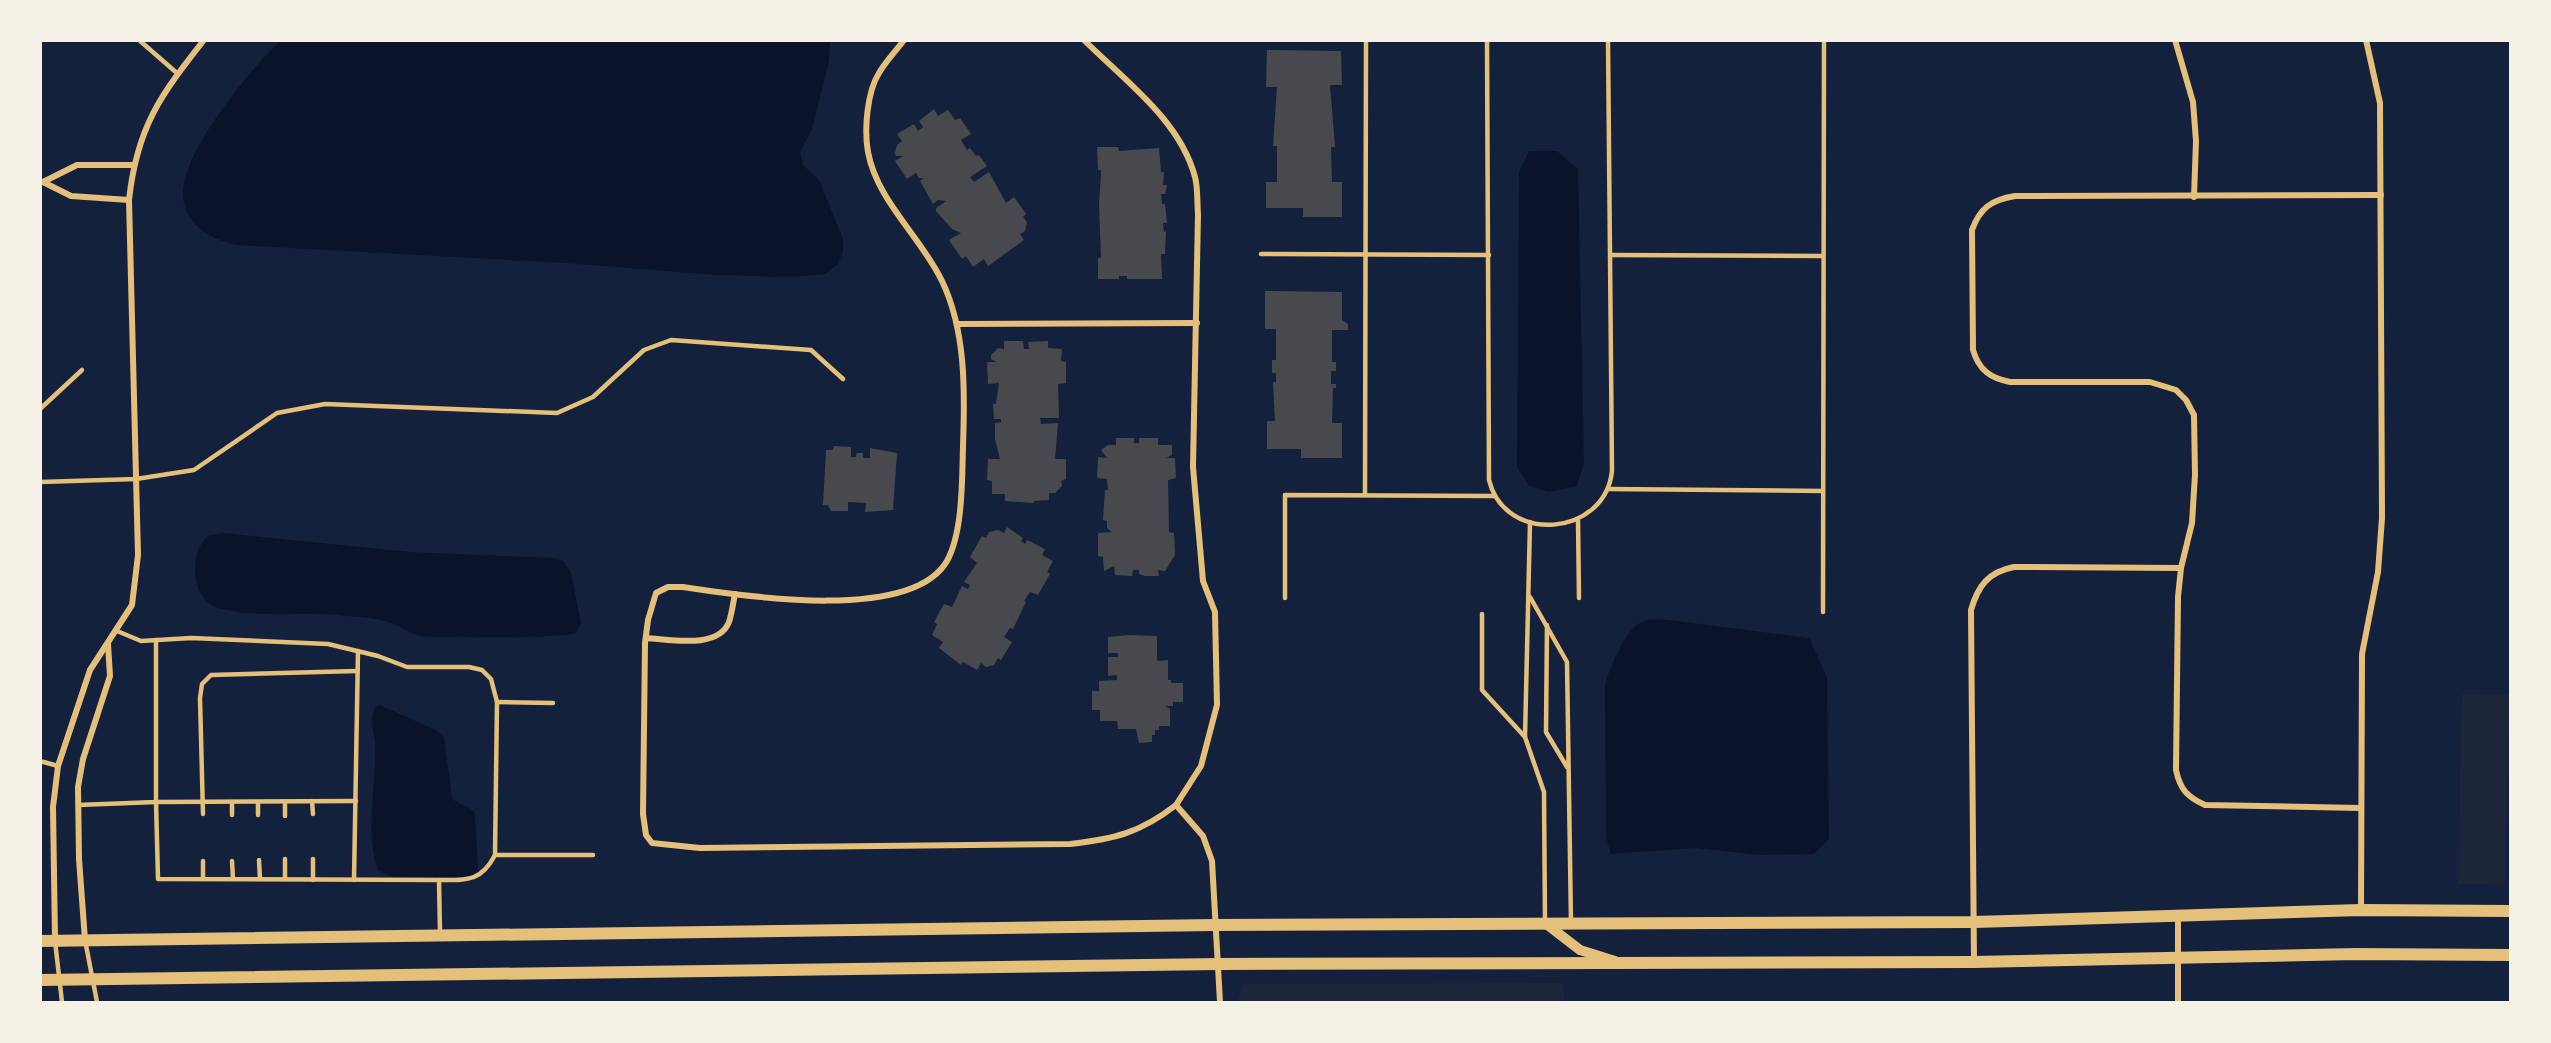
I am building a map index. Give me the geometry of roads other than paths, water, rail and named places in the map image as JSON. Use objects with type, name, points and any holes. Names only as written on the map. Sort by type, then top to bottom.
[{"type":"main road","points":[[40,940],[1215,926],[1974,922],[2361,910],[2511,911]]},
{"type":"main road","points":[[40,980],[1219,964],[1974,962],[2178,957],[2511,955]]},
{"type":"street","points":[[55,939],[53,807],[58,766],[90,670],[132,605],[138,555],[129,200],[133,165],[145,126],[178,74],[204,40]]},
{"type":"street","points":[[904,40],[878,74],[868,110],[868,152],[877,182],[943,281],[957,324],[963,373],[962,479],[955,541],[946,563],[930,579],[900,594],[850,600],[786,600],[683,587],[668,587],[656,593],[648,620],[646,638],[643,814],[646,835],[652,843],[700,848],[1070,844],[1112,839],[1154,822],[1176,805],[1201,766],[1217,705],[1215,612],[1203,581],[1193,467],[1197,323],[1196,177],[1168,123],[1084,40]]},
{"type":"street","points":[[2175,40],[2193,102],[2196,141],[2194,197]]},
{"type":"street","points":[[2361,910],[2362,654],[2378,572],[2382,518],[2380,103],[2366,40]]},
{"type":"street","points":[[42,182],[78,165],[133,165]]},
{"type":"street","points":[[42,182],[71,196],[129,200]]},
{"type":"street","points":[[2360,808],[2205,805],[2191,799],[2180,788],[2176,770],[2178,597],[2181,568],[2192,523],[2195,475],[2194,415],[2186,400],[2176,390],[2150,382],[2010,382],[1995,379],[1984,371],[1976,362],[1973,350],[1972,230],[1978,215],[1988,204],[2014,196],[2380,195]]},
{"type":"street","points":[[957,324],[1197,323]]},
{"type":"street","points":[[1974,962],[1971,610],[1976,593],[1986,578],[1999,570],[2014,567],[2181,568]]},
{"type":"street","points":[[646,638],[693,640],[717,635],[729,623],[735,594]]},
{"type":"street","points":[[85,940],[78,805],[83,759],[110,676],[108,643]]},
{"type":"street","points":[[1176,805],[1203,836],[1212,861],[1220,1002]]},
{"type":"street","points":[[2178,915],[2178,1002]]},
{"type":"street","points":[[1545,923],[1580,950],[1621,963]]},
{"type":"lane","points":[[140,40],[178,74]]},
{"type":"lane","points":[[1365,494],[1366,40]]},
{"type":"lane","points":[[1487,40],[1489,480],[1495,496],[1514,515],[1530,522],[1556,526],[1578,520],[1600,503],[1608,489],[1612,471],[1608,40]]},
{"type":"lane","points":[[1823,612],[1824,40]]},
{"type":"lane","points":[[1261,254],[1488,255]]},
{"type":"lane","points":[[1611,255],[1822,256]]},
{"type":"lane","points":[[40,482],[136,479],[194,470],[277,413],[325,404],[557,413],[593,398],[644,350],[671,340],[811,350],[843,379]]},
{"type":"lane","points":[[40,409],[82,370]]},
{"type":"lane","points":[[1608,489],[1823,491]]},
{"type":"lane","points":[[1285,598],[1286,495],[1495,496]]},
{"type":"lane","points":[[1578,520],[1579,598]]},
{"type":"lane","points":[[1530,522],[1525,736],[1544,792],[1545,923]]},
{"type":"lane","points":[[1530,597],[1567,662],[1571,924]]},
{"type":"lane","points":[[1482,614],[1482,690],[1525,736]]},
{"type":"lane","points":[[1546,622],[1546,732],[1569,769]]},
{"type":"lane","points":[[117,631],[141,641],[156,640],[192,638],[328,644],[407,667],[469,667],[482,670],[491,680],[497,702],[495,855],[483,874],[468,880],[158,879],[156,640]]},
{"type":"lane","points":[[354,880],[358,651]]},
{"type":"lane","points":[[203,814],[200,698],[202,684],[211,675],[357,671]]},
{"type":"lane","points":[[497,702],[553,703]]},
{"type":"lane","points":[[40,761],[58,766]]},
{"type":"lane","points":[[312,801],[312,814]]},
{"type":"lane","points":[[78,805],[156,802],[356,801]]},
{"type":"lane","points":[[232,802],[232,815]]},
{"type":"lane","points":[[258,802],[258,815]]},
{"type":"lane","points":[[285,802],[285,816]]},
{"type":"lane","points":[[495,855],[593,855]]},
{"type":"lane","points":[[285,859],[285,879]]},
{"type":"lane","points":[[313,859],[313,880]]},
{"type":"lane","points":[[259,860],[260,879]]},
{"type":"lane","points":[[204,861],[204,879]]},
{"type":"lane","points":[[232,861],[232,879]]},
{"type":"lane","points":[[439,880],[440,936]]},
{"type":"lane","points":[[55,939],[62,1002]]},
{"type":"lane","points":[[85,940],[97,1002]]}]
